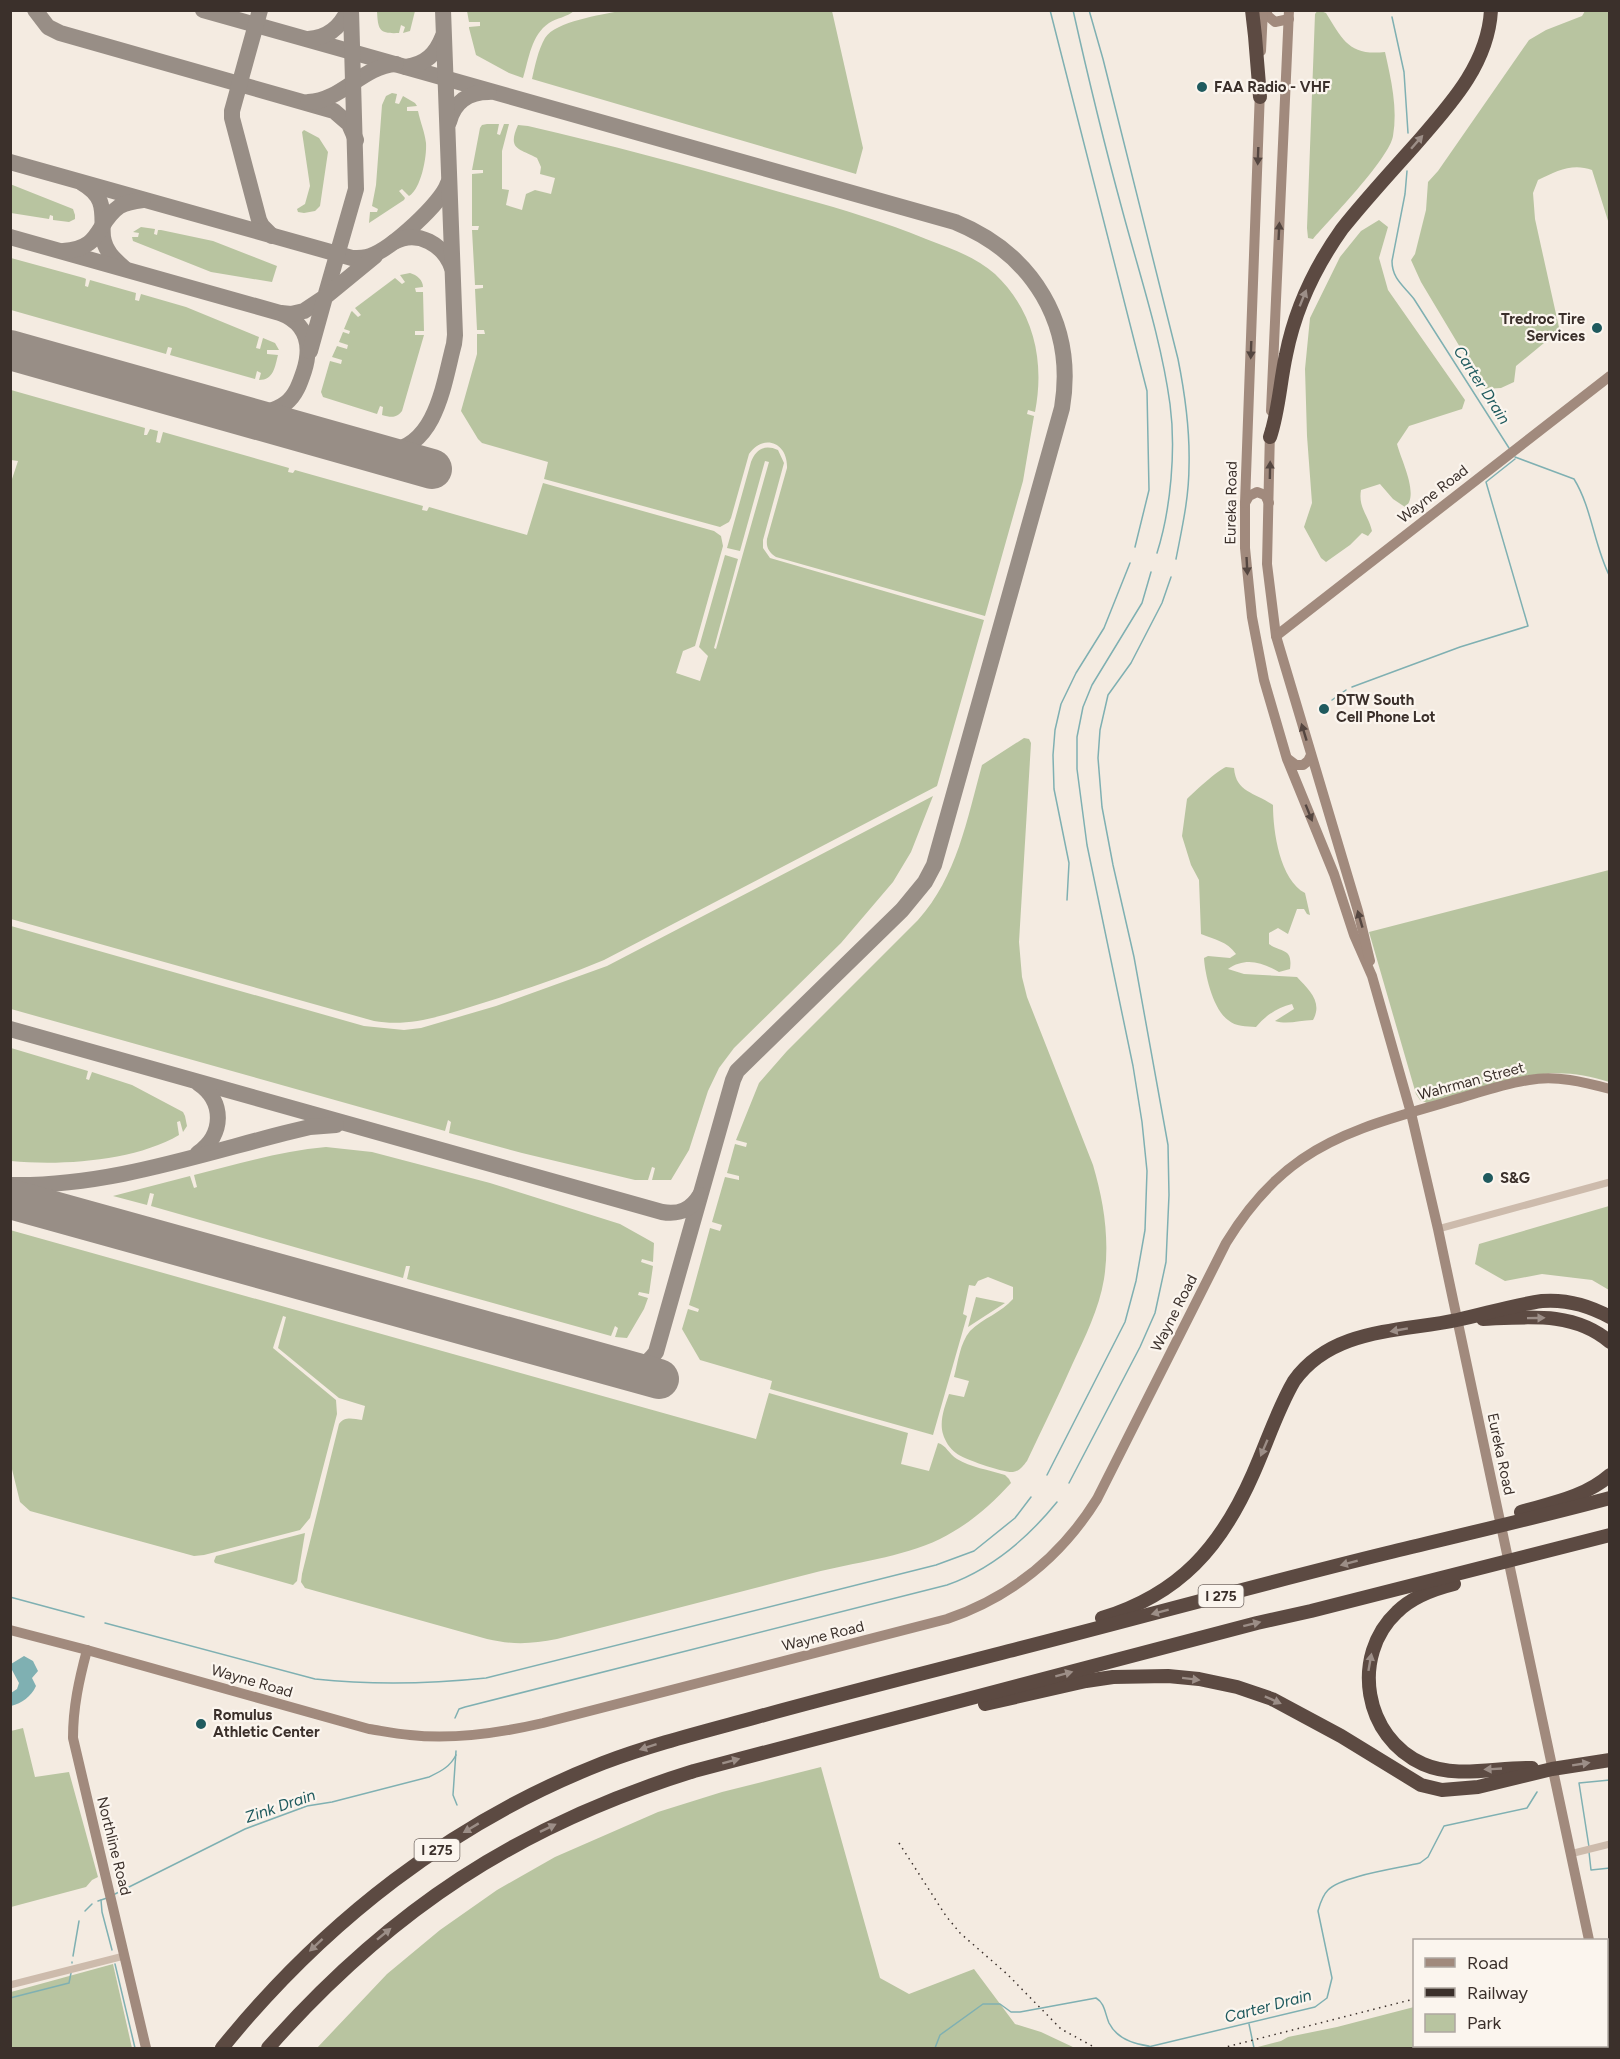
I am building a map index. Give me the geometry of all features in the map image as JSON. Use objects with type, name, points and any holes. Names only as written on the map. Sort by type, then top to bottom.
[{"type":"highway","points":[[1252,10],[1260,97]]},
{"type":"highway","points":[[1270,436],[1277,415],[1285,356],[1292,328],[1313,276],[1327,249],[1467,81],[1486,40],[1491,10]]},
{"type":"highway","points":[[832,1697],[907,1672],[1085,1624],[1146,1601],[1172,1584],[1196,1564],[1227,1526],[1254,1474],[1291,1387],[1308,1364],[1324,1351],[1349,1340],[1457,1320],[1527,1303],[1556,1300],[1583,1304],[1610,1317]]},
{"type":"highway","points":[[1457,1320],[1550,1318],[1572,1321],[1587,1326],[1610,1342]]},
{"type":"highway","points":[[1385,1554],[1440,1534],[1573,1497],[1610,1475]]},
{"type":"highway","name":"I 275","points":[[222,2049],[279,1983],[330,1932],[399,1876],[474,1826],[544,1789],[623,1756],[832,1697],[1610,1498]]},
{"type":"highway","points":[[1552,1769],[1454,1771],[1423,1764],[1404,1752],[1387,1736],[1374,1714],[1369,1693],[1370,1662],[1374,1645],[1397,1611],[1415,1598],[1438,1588],[1610,1535]]},
{"type":"highway","name":"I 275","points":[[268,2049],[311,2002],[379,1938],[447,1886],[521,1841],[586,1810],[652,1784],[844,1731],[1257,1623],[1610,1535]]},
{"type":"highway","points":[[844,1731],[932,1715],[1086,1681],[1113,1677],[1168,1676],[1199,1679],[1237,1687],[1272,1699],[1341,1736],[1421,1785],[1432,1788],[1453,1791],[1466,1789],[1552,1769],[1610,1760]]},
{"type":"main road","name":"Eureka Road","points":[[1264,10],[1245,503],[1247,574],[1253,626],[1264,680],[1287,759],[1334,874],[1354,935],[1372,976]]},
{"type":"main road","points":[[1264,10],[1275,22],[1289,15]]},
{"type":"main road","name":"Eureka Road","points":[[1289,15],[1267,536],[1268,582],[1276,636],[1365,937],[1372,976],[1411,1113],[1438,1229],[1589,1939]]},
{"type":"main road","name":"Wayne Road","points":[[1276,636],[1610,376]]},
{"type":"main road","points":[[1245,503],[1249,496],[1257,492],[1265,495],[1269,503]]},
{"type":"main road","points":[[1287,759],[1296,765],[1303,765],[1311,754]]},
{"type":"main road","name":"Wahrman Street","points":[[1411,1113],[1530,1079],[1577,1080],[1610,1089]]},
{"type":"main road","name":"Wayne Road","points":[[10,1630],[369,1729],[412,1736],[449,1736],[493,1732],[543,1723],[934,1623],[975,1609],[1001,1596],[1037,1570],[1064,1544],[1090,1509],[1152,1392],[1226,1243],[1262,1193],[1302,1159],[1326,1144],[1350,1133],[1411,1113]]},
{"type":"main road","name":"Northline Road","points":[[87,1650],[76,1696],[73,1738],[146,2049]]},
{"type":"street","points":[[1438,1229],[1610,1182]]},
{"type":"street","points":[[1570,1854],[1610,1844]]},
{"type":"street","points":[[10,1985],[124,1956]]},
{"type":"green space","points":[[1318,10],[1326,13],[1337,31],[1355,49],[1373,53],[1385,52],[1395,115],[1393,136],[1381,159],[1358,189],[1313,239],[1308,238],[1307,228],[1315,14]]},
{"type":"green space","points":[[377,11],[415,11],[410,31],[403,33],[405,27],[401,25],[399,33],[387,33],[381,30]]},
{"type":"green space","points":[[467,11],[574,11],[549,23],[538,34],[523,78],[476,55],[469,27],[480,26],[480,22],[469,22]]},
{"type":"green space","points":[[620,11],[832,11],[863,148],[856,174],[532,79],[540,48],[551,32],[569,23]]},
{"type":"green space","points":[[1585,11],[1609,11],[1609,224],[1592,170],[1571,168],[1538,180],[1533,193],[1535,219],[1560,332],[1516,366],[1514,382],[1501,388],[1485,389],[1421,282],[1411,260],[1415,254],[1426,210],[1428,182],[1529,40],[1546,30],[1582,16]]},
{"type":"green space","points":[[392,93],[397,94],[395,103],[399,104],[403,96],[417,106],[407,107],[407,111],[418,111],[426,143],[424,164],[420,180],[413,192],[409,196],[402,189],[399,191],[405,198],[404,200],[369,223],[370,212],[377,212],[378,209],[372,206],[376,185],[382,105],[386,96]]},
{"type":"green space","points":[[487,124],[499,124],[497,134],[500,135],[504,124],[509,124],[502,151],[502,189],[509,190],[506,205],[522,210],[526,194],[535,190],[551,194],[555,178],[540,174],[541,167],[537,158],[520,150],[514,144],[518,125],[631,151],[849,212],[953,250],[980,263],[995,274],[1008,288],[1027,320],[1037,356],[1038,393],[1035,412],[1028,410],[1027,414],[1034,416],[1023,481],[985,616],[776,557],[768,547],[767,539],[787,468],[784,452],[774,444],[761,444],[749,454],[731,518],[729,522],[720,527],[544,479],[548,462],[482,443],[461,411],[477,354],[477,334],[485,334],[484,330],[477,330],[475,289],[483,288],[483,285],[475,285],[472,230],[478,230],[479,226],[472,226],[472,174],[483,173],[483,170],[472,170],[480,128]]},
{"type":"green space","points":[[304,130],[319,138],[328,152],[320,206],[315,211],[304,213],[298,212],[297,209],[305,204],[310,186],[302,132]]},
{"type":"green space","points":[[10,184],[73,209],[75,219],[69,222],[53,220],[53,216],[50,215],[49,219],[11,213]]},
{"type":"green space","points":[[1379,220],[1388,227],[1379,258],[1388,290],[1465,400],[1462,409],[1409,426],[1397,444],[1410,486],[1409,502],[1405,507],[1393,499],[1380,484],[1361,490],[1362,506],[1372,531],[1368,536],[1362,533],[1350,545],[1326,562],[1321,558],[1304,527],[1312,503],[1305,369],[1310,318],[1340,257],[1361,231]]},
{"type":"green space","points":[[141,227],[155,229],[154,234],[157,235],[158,230],[161,230],[213,241],[277,266],[272,282],[211,272],[133,241],[132,237],[138,237],[139,233],[133,232]]},
{"type":"green space","points":[[11,258],[84,278],[86,279],[85,286],[88,287],[90,280],[136,293],[135,300],[139,301],[141,294],[186,307],[259,337],[256,348],[260,349],[263,338],[275,343],[279,350],[267,350],[267,354],[278,355],[273,372],[268,378],[259,380],[261,373],[257,371],[255,379],[170,355],[172,348],[168,347],[166,354],[11,310]]},
{"type":"green space","points":[[410,273],[419,278],[423,284],[423,287],[415,288],[416,292],[423,292],[424,331],[415,331],[415,335],[424,335],[400,414],[382,415],[383,407],[380,406],[377,414],[323,397],[321,392],[330,361],[341,364],[342,360],[332,357],[337,346],[347,349],[348,345],[339,342],[343,332],[349,334],[350,331],[344,329],[351,312],[358,317],[361,315],[355,308],[395,278],[402,284],[405,282],[400,275]]},
{"type":"green space","points":[[11,390],[145,428],[144,435],[147,435],[150,429],[158,431],[156,442],[160,443],[163,432],[289,468],[288,472],[293,473],[295,470],[423,506],[422,510],[427,511],[429,507],[527,535],[543,483],[714,531],[721,536],[723,546],[695,646],[683,651],[676,673],[700,681],[708,656],[699,647],[725,555],[738,559],[714,648],[716,649],[769,462],[765,461],[740,551],[727,548],[751,462],[762,449],[778,450],[784,463],[763,540],[763,548],[770,558],[984,620],[937,786],[604,960],[501,997],[445,1015],[417,1021],[388,1023],[374,1021],[11,919],[10,479],[12,479],[18,461],[11,460]]},
{"type":"green space","points":[[1024,738],[1029,739],[1031,743],[1019,942],[1022,977],[1027,997],[1093,1165],[1103,1207],[1106,1265],[1102,1290],[1087,1333],[1027,1461],[1013,1472],[984,1465],[956,1453],[945,1439],[942,1424],[949,1394],[964,1397],[969,1381],[954,1377],[964,1341],[975,1326],[1013,1299],[1013,1287],[988,1277],[978,1281],[975,1286],[969,1285],[963,1314],[967,1316],[933,1435],[770,1389],[772,1381],[700,1360],[682,1329],[688,1309],[698,1312],[699,1309],[689,1305],[710,1228],[720,1231],[722,1225],[712,1222],[725,1177],[739,1180],[739,1176],[727,1173],[735,1144],[746,1147],[747,1143],[736,1140],[759,1083],[787,1051],[918,920],[942,885],[959,847],[982,765]]},
{"type":"green space","points":[[1226,767],[1234,768],[1242,787],[1273,805],[1274,828],[1284,867],[1296,887],[1305,893],[1310,915],[1304,909],[1297,909],[1288,934],[1278,928],[1269,933],[1269,944],[1290,957],[1290,969],[1279,972],[1260,963],[1247,962],[1228,969],[1244,974],[1297,977],[1315,1002],[1316,1014],[1313,1020],[1275,1021],[1294,1009],[1292,1004],[1272,1013],[1256,1027],[1238,1025],[1223,1015],[1214,1000],[1204,958],[1208,956],[1230,958],[1236,954],[1225,944],[1201,934],[1199,880],[1191,865],[1182,836],[1187,799]]},
{"type":"green space","points":[[933,796],[911,852],[893,882],[841,943],[734,1048],[719,1068],[708,1091],[689,1150],[671,1180],[652,1180],[655,1168],[652,1167],[648,1180],[635,1180],[522,1153],[449,1133],[451,1122],[448,1120],[445,1131],[11,1009],[11,926],[364,1026],[404,1030],[421,1028],[496,1006],[607,966]]},
{"type":"green space","points":[[1609,870],[1609,1082],[1591,1077],[1554,1073],[1534,1075],[1427,1103],[1420,1100],[1416,1094],[1369,932]]},
{"type":"green space","points":[[11,1048],[88,1071],[86,1079],[89,1080],[92,1072],[132,1085],[183,1112],[187,1126],[183,1132],[180,1121],[177,1122],[179,1135],[161,1144],[120,1156],[75,1162],[11,1161]]},
{"type":"green space","points":[[326,1147],[372,1152],[490,1183],[620,1224],[654,1243],[653,1262],[642,1259],[641,1262],[653,1266],[649,1294],[639,1292],[638,1295],[648,1298],[644,1309],[627,1338],[615,1337],[618,1328],[615,1326],[611,1336],[407,1279],[410,1266],[406,1266],[403,1278],[151,1206],[154,1194],[150,1193],[147,1205],[113,1196],[190,1176],[194,1188],[197,1187],[194,1175],[276,1155]]},
{"type":"green space","points":[[1609,1206],[1609,1290],[1592,1280],[1542,1274],[1505,1281],[1475,1264],[1479,1244]]},
{"type":"green space","points":[[10,1230],[756,1439],[769,1393],[908,1433],[901,1464],[929,1471],[938,1443],[962,1462],[1005,1475],[1011,1483],[987,1507],[960,1528],[940,1539],[909,1551],[813,1573],[557,1639],[522,1643],[487,1639],[305,1588],[301,1582],[339,1424],[347,1419],[362,1420],[365,1406],[339,1398],[278,1348],[286,1317],[283,1316],[273,1348],[336,1400],[337,1414],[310,1518],[300,1530],[194,1556],[30,1511],[20,1502],[10,1461]]},
{"type":"green space","points":[[976,1297],[1005,1303],[968,1327]]},
{"type":"green space","points":[[305,1533],[297,1581],[293,1585],[214,1561],[216,1556]]},
{"type":"green space","points":[[23,1728],[35,1777],[69,1772],[98,1877],[86,1887],[11,1907],[11,1731]]},
{"type":"green space","points":[[821,1767],[880,1978],[909,1994],[974,1969],[1015,2024],[1041,2032],[1075,2048],[317,2048],[387,1974],[440,1930],[497,1890],[555,1857],[658,1812],[722,1792]]},
{"type":"green space","points":[[113,1964],[132,2048],[11,2048],[11,1992]]},
{"type":"green space","points":[[1413,2007],[1413,2047],[1595,2048],[1254,2048],[1288,2037]]},
{"type":"water","points":[[24,1656],[33,1661],[38,1671],[32,1678],[36,1686],[26,1699],[11,1706],[11,1693],[17,1689],[19,1683],[11,1664]]},
{"type":"waterway","points":[[1050,10],[1147,391],[1149,490],[1135,547]]},
{"type":"waterway","points":[[1073,10],[1090,85],[1155,330],[1170,404],[1171,479],[1166,517],[1157,553]]},
{"type":"waterway","points":[[1089,10],[1183,386],[1189,439],[1189,478],[1176,559]]},
{"type":"waterway","name":"Carter Drain","points":[[1392,17],[1404,72],[1408,133]]},
{"type":"waterway","name":"Carter Drain","points":[[1407,171],[1405,194],[1392,261],[1394,273],[1414,299],[1509,448]]},
{"type":"waterway","name":"Carter Drain","points":[[1515,457],[1574,479],[1585,502],[1600,553],[1610,577]]},
{"type":"waterway","points":[[1352,687],[1460,647],[1528,626],[1486,482],[1515,459]]},
{"type":"waterway","points":[[1067,900],[1069,863],[1054,789],[1055,730],[1061,704],[1076,673],[1104,628],[1130,563]]},
{"type":"waterway","points":[[1047,1475],[1125,1322],[1136,1281],[1145,1230],[1147,1171],[1142,1122],[1133,1066],[1087,845],[1077,769],[1077,737],[1083,707],[1092,685],[1142,603],[1151,572]]},
{"type":"waterway","points":[[1069,1483],[1140,1347],[1155,1313],[1166,1262],[1169,1195],[1168,1145],[1134,957],[1102,807],[1098,758],[1100,730],[1108,695],[1131,663],[1162,603],[1171,577]]},
{"type":"waterway","points":[[1332,700],[1346,690]]},
{"type":"waterway","points":[[105,1623],[315,1679],[400,1683],[486,1678],[936,1565],[974,1551],[1015,1518],[1031,1497]]},
{"type":"waterway","points":[[455,1718],[459,1709],[465,1707],[947,1585],[979,1570],[1008,1551],[1057,1502]]},
{"type":"waterway","points":[[10,1597],[84,1617]]},
{"type":"waterway","points":[[456,1751],[453,1795],[457,1805]]},
{"type":"waterway","name":"Zink Drain","points":[[115,1894],[245,1829],[307,1806],[332,1802],[429,1777],[448,1766],[456,1755]]},
{"type":"waterway","points":[[1589,1847],[1579,1783],[1610,1780]]},
{"type":"waterway","name":"Carter Drain","points":[[1144,2048],[1315,2007],[1327,1998],[1332,1978],[1318,1911],[1328,1890],[1345,1881],[1371,1873],[1420,1863],[1428,1857],[1444,1826],[1527,1808],[1537,1792]]},
{"type":"waterway","points":[[1589,1852],[1591,1870],[1610,1868]]},
{"type":"waterway","name":"Zink Drain","points":[[98,1901],[107,1898]]},
{"type":"waterway","name":"Zink Drain","points":[[101,1900],[112,1950]]},
{"type":"waterway","points":[[85,1911],[92,1904]]},
{"type":"waterway","points":[[73,1956],[79,1921]]},
{"type":"waterway","name":"Zink Drain","points":[[115,1964],[135,2048]]},
{"type":"waterway","points":[[10,1998],[69,1983],[71,1973]]},
{"type":"waterway","points":[[935,2048],[940,2035],[983,2004],[1000,2004],[1011,2012],[1020,2012],[1096,1998],[1103,2006],[1109,2023],[1116,2033],[1131,2042],[1149,2046]]},
{"type":"waterway","points":[[1249,2024],[1254,2048]]},
{"type":"waterway","points":[[1339,2048],[1351,2048]]},
{"type":"taxiway","points":[[35,10],[48,27],[60,33],[334,111],[349,124],[356,140]]},
{"type":"taxiway","points":[[203,10],[955,222],[983,236],[1007,253],[1027,273],[1043,296],[1055,321],[1062,348],[1065,377],[1062,408],[934,865],[925,882],[902,910],[737,1071],[656,1352],[641,1366],[620,1368]]},
{"type":"taxiway","points":[[260,10],[232,118],[259,220],[272,236]]},
{"type":"taxiway","points":[[308,39],[321,37],[332,31],[348,10]]},
{"type":"taxiway","points":[[281,313],[291,314],[304,311],[325,297],[356,189],[351,10]]},
{"type":"taxiway","points":[[357,448],[389,451],[405,446],[418,437],[436,410],[454,344],[443,10]]},
{"type":"taxiway","points":[[406,67],[425,61],[437,48],[443,36]]},
{"type":"taxiway","points":[[308,102],[331,96],[373,71],[396,64]]},
{"type":"taxiway","points":[[449,122],[451,115],[463,100],[475,94],[489,92]]},
{"type":"taxiway","points":[[10,162],[352,258],[363,258],[379,252],[402,235],[436,202],[448,183]]},
{"type":"taxiway","points":[[82,183],[100,201],[104,242],[110,254],[124,268]]},
{"type":"taxiway","points":[[63,251],[85,246],[120,206],[143,200]]},
{"type":"taxiway","points":[[10,237],[289,317],[302,329],[307,344],[304,371],[295,393],[286,403],[276,409],[240,415]]},
{"type":"taxiway","points":[[394,242],[403,238],[421,238],[443,252],[452,268]]},
{"type":"taxiway","points":[[310,351],[325,297],[375,256]]},
{"type":"taxiway","points":[[10,1029],[662,1212],[674,1213],[689,1208],[700,1195]]},
{"type":"taxiway","points":[[198,1083],[213,1099],[218,1118],[213,1137],[198,1153]]},
{"type":"taxiway","points":[[10,1185],[80,1181],[115,1175],[310,1127],[336,1125]]},
{"type":"runway","points":[[10,350],[432,469]]},
{"type":"runway","points":[[10,1199],[659,1379]]},
{"type":"railway","points":[[899,1843],[946,1916],[960,1933],[1007,1974],[1061,2029],[1096,2048]]},
{"type":"railway","points":[[1222,2048],[1413,1999]]},
{"type":"place","name":"FAA Radio - VHF","points":[[1202,87]]},
{"type":"place","name":"Tredroc Tire Services","points":[[1597,328]]},
{"type":"place","name":"DTW South Cell Phone Lot","points":[[1324,709]]},
{"type":"place","name":"S&G","points":[[1488,1178]]},
{"type":"place","name":"Romulus Athletic Center","points":[[201,1724]]}]
